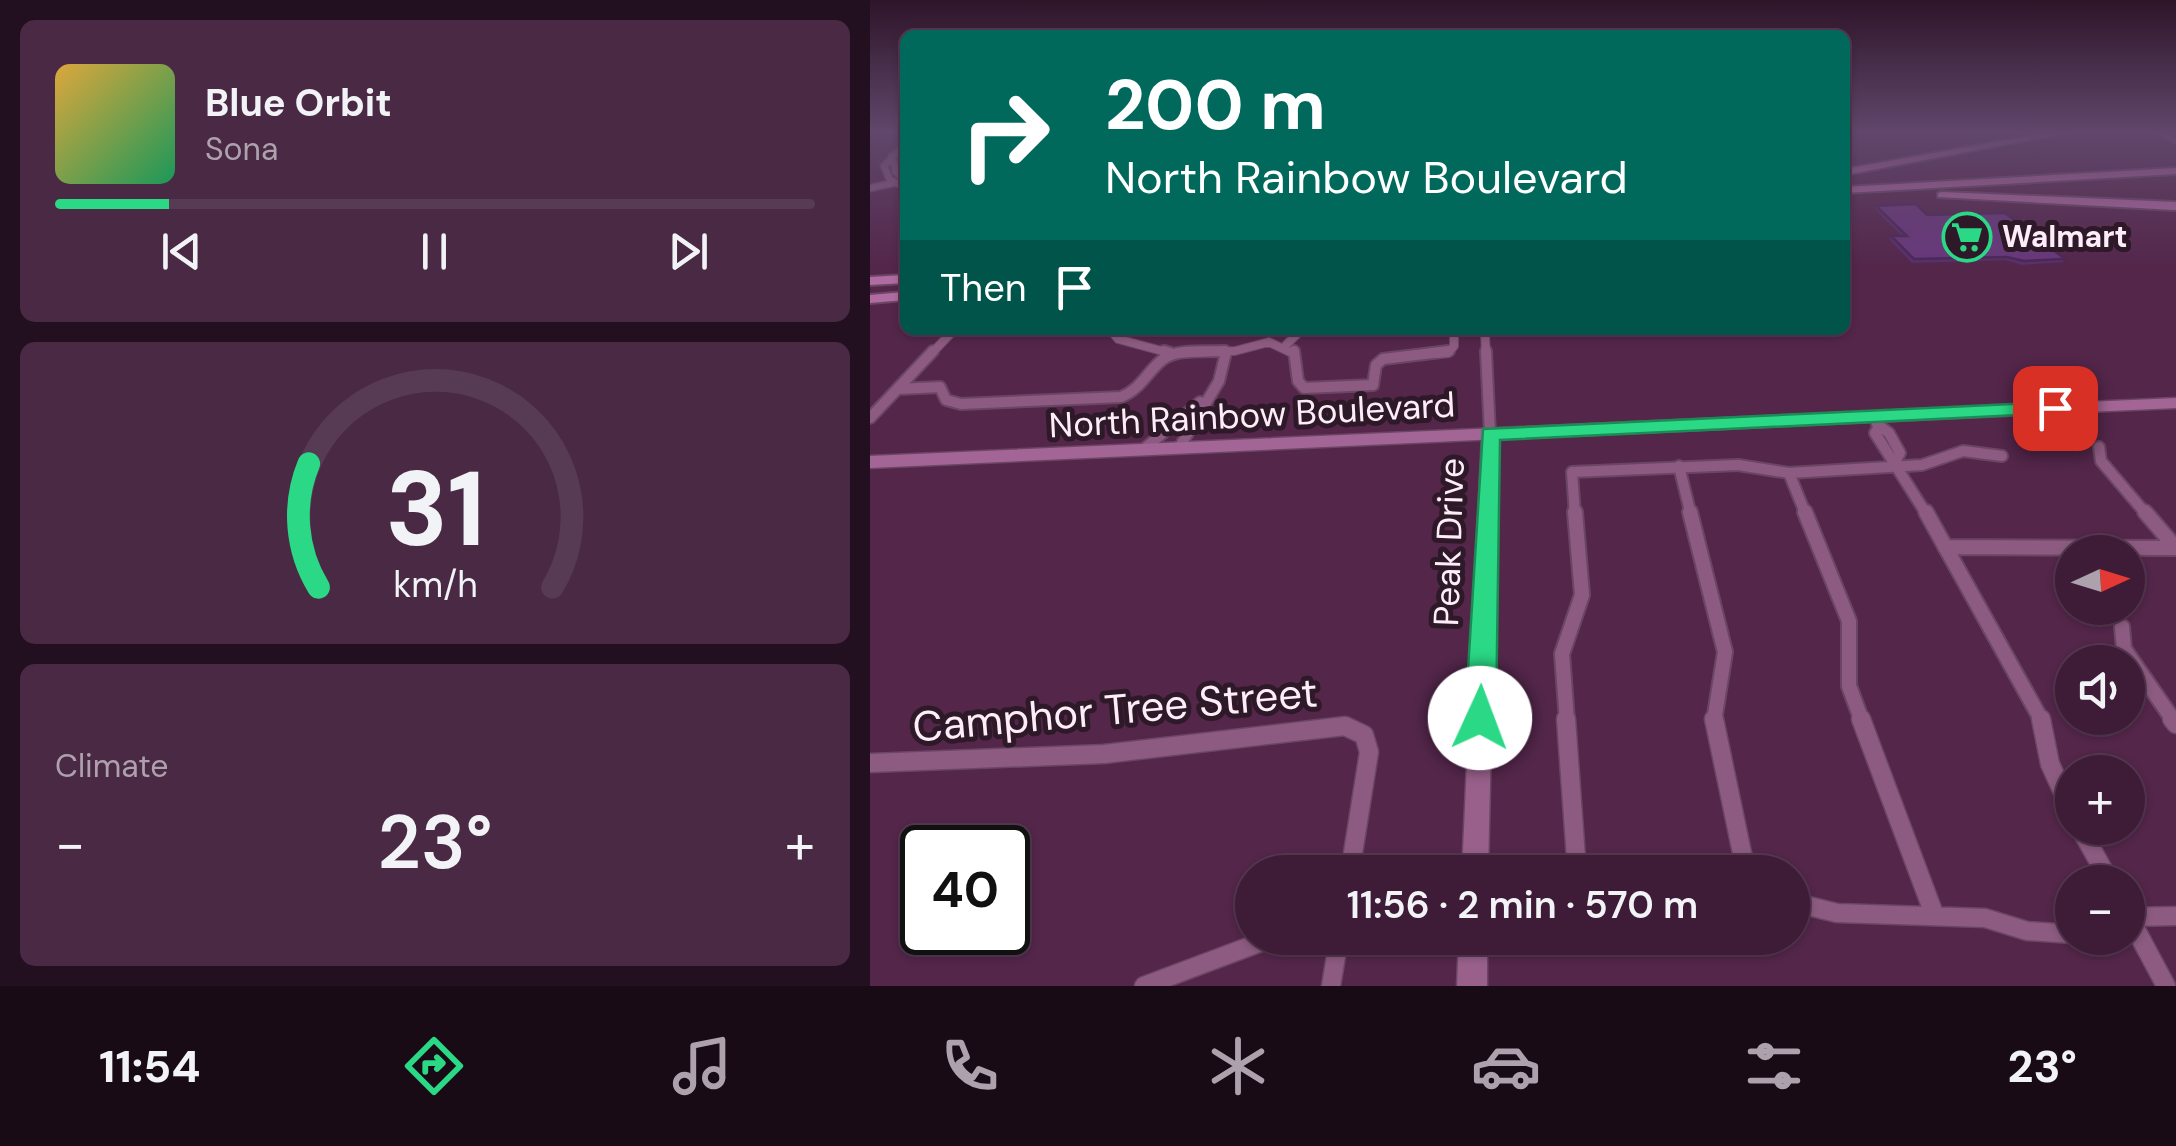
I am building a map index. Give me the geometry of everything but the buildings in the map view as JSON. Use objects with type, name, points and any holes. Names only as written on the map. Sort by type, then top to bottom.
[{"type":"highway","points":[[1850,194],[2089,177]]},
{"type":"highway","points":[[1850,194],[1976,195],[2176,206]]},
{"type":"highway","points":[[870,281],[900,279]]},
{"type":"highway","points":[[870,299],[900,296]]},
{"type":"main road","name":"North Rainbow Boulevard","points":[[870,462],[1490,434],[1876,422],[2176,403]]},
{"type":"street","points":[[889,177],[891,181]]},
{"type":"street","points":[[870,186],[900,182]]},
{"type":"street","points":[[870,418],[949,335]]},
{"type":"street","points":[[1116,335],[1123,341],[1173,354],[1226,352],[1269,342],[1286,345],[1296,355],[1300,386],[1362,388],[1373,384],[1376,364],[1383,359],[1448,353],[1453,348],[1454,335]]},
{"type":"street","points":[[1286,345],[1296,335]]},
{"type":"street","name":"Peak Drive","points":[[1477,855],[1490,434],[1485,335]]},
{"type":"street","points":[[1179,448],[1190,421],[1224,380],[1226,352]]},
{"type":"street","points":[[898,389],[940,387],[946,400],[962,404],[1121,398],[1136,391],[1161,361],[1173,354]]},
{"type":"street","points":[[1144,450],[1175,420],[1216,392]]},
{"type":"street","points":[[1876,422],[1875,433],[1886,453],[1898,463],[2030,696],[2043,724],[2055,775]]},
{"type":"street","points":[[2099,447],[2101,461],[2176,548]]},
{"type":"street","points":[[1577,855],[1562,654],[1582,595],[1572,472],[1738,465],[1789,473],[1898,463],[1922,465],[1963,451],[2002,456]]},
{"type":"street","points":[[1679,466],[1725,652],[1725,669],[1712,701],[1742,855]]},
{"type":"street","points":[[1789,473],[1849,621],[1853,637],[1846,668],[1849,686],[1934,914]]},
{"type":"street","points":[[1944,547],[2176,548]]},
{"type":"street","points":[[2122,627],[2124,649],[2176,724]]},
{"type":"street","name":"Camphor Tree Street","points":[[870,763],[1104,754],[1345,726],[1364,734],[1370,752],[1353,855]]},
{"type":"street","points":[[1810,906],[1837,912],[1985,918],[2027,931],[2055,933]]},
{"type":"street","points":[[2145,916],[2176,916]]},
{"type":"street","points":[[2145,947],[2166,986]]},
{"type":"street","points":[[1144,986],[1235,952]]},
{"type":"street","points":[[1331,986],[1336,955]]},
{"type":"street","points":[[1472,986],[1473,955]]},
{"type":"place","name":"Walmart","points":[[1967,237]]},
{"type":"route","points":[[1480,718],[1490,434],[2055,408]]}]
